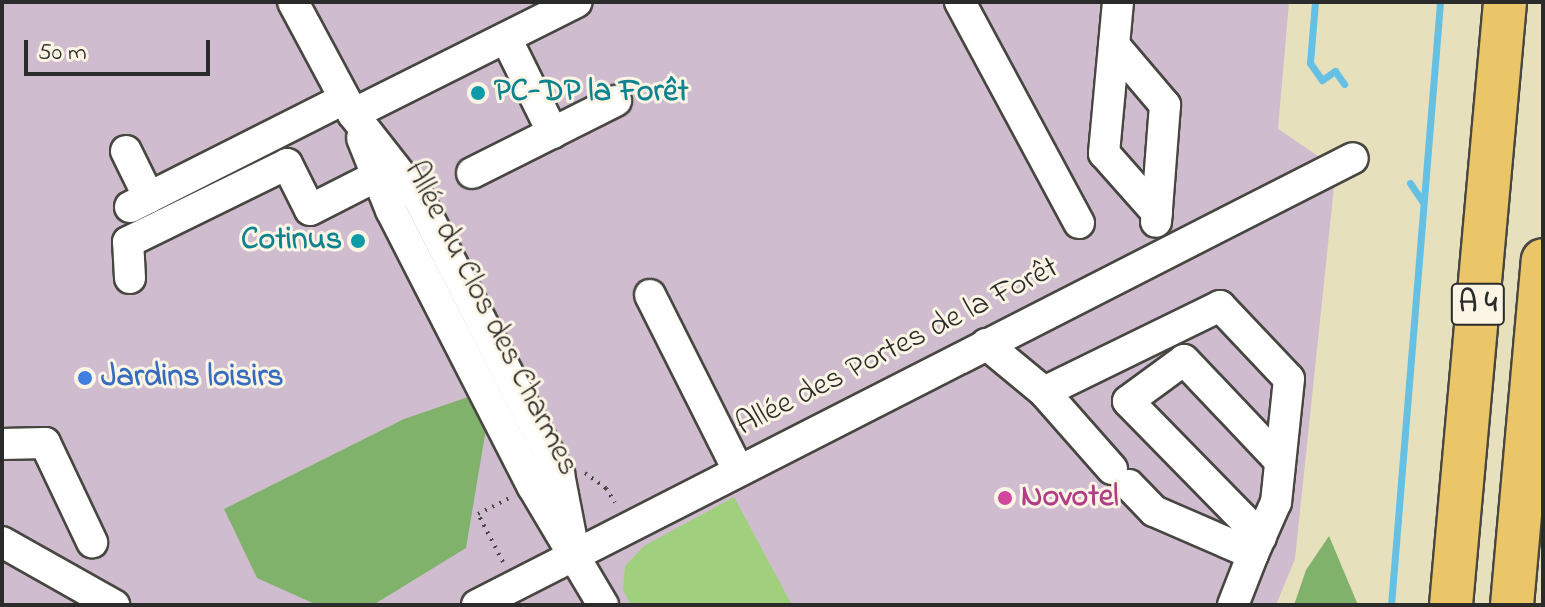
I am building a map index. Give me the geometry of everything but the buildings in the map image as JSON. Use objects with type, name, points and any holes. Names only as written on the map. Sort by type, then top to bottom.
[{"type":"highway","name":"A 4","points":[[1451,605],[1505,2]]},
{"type":"highway","name":"A 4","points":[[1512,605],[1543,260]]},
{"type":"street","name":"Allée du Clos des Charmes","points":[[293,2],[349,106],[375,177],[533,487],[603,605]]},
{"type":"street","points":[[126,151],[139,202],[506,38],[577,2]]},
{"type":"street","points":[[960,2],[1079,223]]},
{"type":"street","points":[[1118,2],[1104,153],[1157,213]]},
{"type":"street","points":[[506,38],[553,133]]},
{"type":"street","points":[[1114,45],[1165,105],[1155,233],[1166,253]]},
{"type":"street","points":[[472,173],[616,101]]},
{"type":"street","name":"Allée du Clos des Charmes","points":[[349,106],[418,197],[559,474],[574,552]]},
{"type":"street","name":"Allée des Portes de la Forêt","points":[[477,605],[574,552],[1353,158]]},
{"type":"street","points":[[130,278],[128,242],[287,164],[310,210],[375,177]]},
{"type":"street","points":[[650,295],[738,470]]},
{"type":"street","points":[[1044,392],[1220,306],[1289,379],[1276,502],[1233,605]]},
{"type":"street","points":[[986,344],[1044,392],[1154,511],[1257,546]]},
{"type":"street","points":[[1257,546],[1128,401],[1184,360],[1280,461]]},
{"type":"street","points":[[2,444],[45,443],[92,542]]},
{"type":"street","points":[[2,542],[114,605]]},
{"type":"shaded area","points":[[2,2],[1289,2],[1278,129],[1336,168],[1295,559],[1276,605],[2,605]]},
{"type":"green space","points":[[468,397],[486,429],[466,548],[373,605],[317,605],[257,578],[224,509],[404,419]]},
{"type":"green space","points":[[734,497],[792,605],[631,605],[623,590],[625,566],[644,546]]},
{"type":"green space","points":[[1329,536],[1358,605],[1294,605],[1306,570]]},
{"type":"waterway","points":[[1315,2],[1310,63],[1322,80],[1335,71],[1344,84]]},
{"type":"waterway","points":[[1391,605],[1440,2]]},
{"type":"waterway","points":[[1410,183],[1422,201]]},
{"type":"place","name":"PC-DP la Forêt","points":[[478,93]]},
{"type":"place","name":"Cotinus","points":[[358,241]]},
{"type":"place","name":"Jardins loisirs","points":[[85,378]]},
{"type":"place","name":"Novotel","points":[[1005,498]]}]
